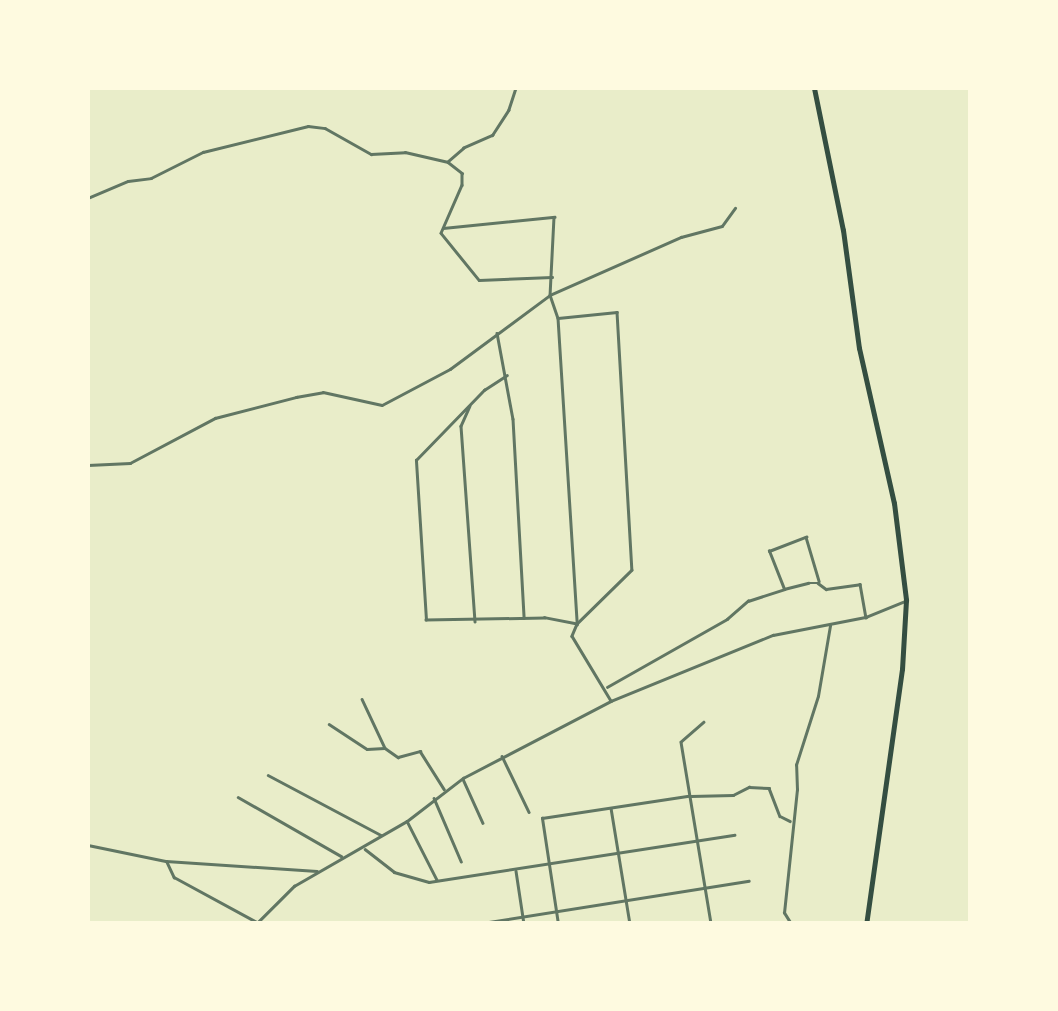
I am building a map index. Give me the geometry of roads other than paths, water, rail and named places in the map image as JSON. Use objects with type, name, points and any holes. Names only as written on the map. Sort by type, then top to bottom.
[{"type":"main road","points":[[814,88],[840,214],[860,348],[894,503],[906,600],[902,669],[866,924]]},
{"type":"street","points":[[448,162],[464,148],[493,135],[509,110],[516,88]]},
{"type":"street","points":[[88,198],[128,181],[152,178],[203,152],[308,126],[325,128],[372,154],[405,152],[448,162],[462,173],[462,185],[442,234],[478,280],[552,277]]},
{"type":"street","points":[[88,465],[130,463],[215,418],[296,397],[323,392],[382,405],[450,368],[550,295],[681,237],[722,226],[735,208]]},
{"type":"street","points":[[444,228],[554,216],[550,295],[558,318],[577,624]]},
{"type":"street","points":[[558,318],[617,312],[632,570],[577,624],[572,636],[611,701]]},
{"type":"street","points":[[496,333],[508,375],[524,620]]},
{"type":"street","points":[[508,375],[471,403],[416,460],[426,620],[577,624]]},
{"type":"street","points":[[471,403],[460,426],[475,622]]},
{"type":"street","points":[[784,589],[769,551],[806,537],[818,582],[826,589],[860,584],[866,618]]},
{"type":"street","points":[[606,688],[727,619],[748,602],[818,582]]},
{"type":"street","points":[[166,861],[174,877],[256,923],[294,886],[407,821],[463,778],[611,701],[773,635],[866,618],[906,600]]},
{"type":"street","points":[[791,924],[784,912],[798,790],[796,765],[818,696],[830,624]]},
{"type":"street","points":[[362,700],[386,748],[398,757],[420,751],[445,790]]},
{"type":"street","points":[[704,722],[681,742],[711,924]]},
{"type":"street","points":[[329,724],[367,749],[386,748]]},
{"type":"street","points":[[502,756],[528,812]]},
{"type":"street","points":[[268,775],[383,836]]},
{"type":"street","points":[[463,778],[483,823]]},
{"type":"street","points":[[558,924],[542,818],[690,796],[733,795],[749,786],[769,788],[780,816],[792,821]]},
{"type":"street","points":[[238,797],[342,857]]},
{"type":"street","points":[[434,798],[462,861]]},
{"type":"street","points":[[611,808],[630,924]]},
{"type":"street","points":[[407,821],[438,881]]},
{"type":"street","points":[[364,848],[394,872],[438,881],[699,844],[734,835]]},
{"type":"street","points":[[88,845],[166,861],[303,866],[318,871]]},
{"type":"street","points":[[516,870],[524,924]]},
{"type":"street","points":[[476,924],[750,881]]}]
